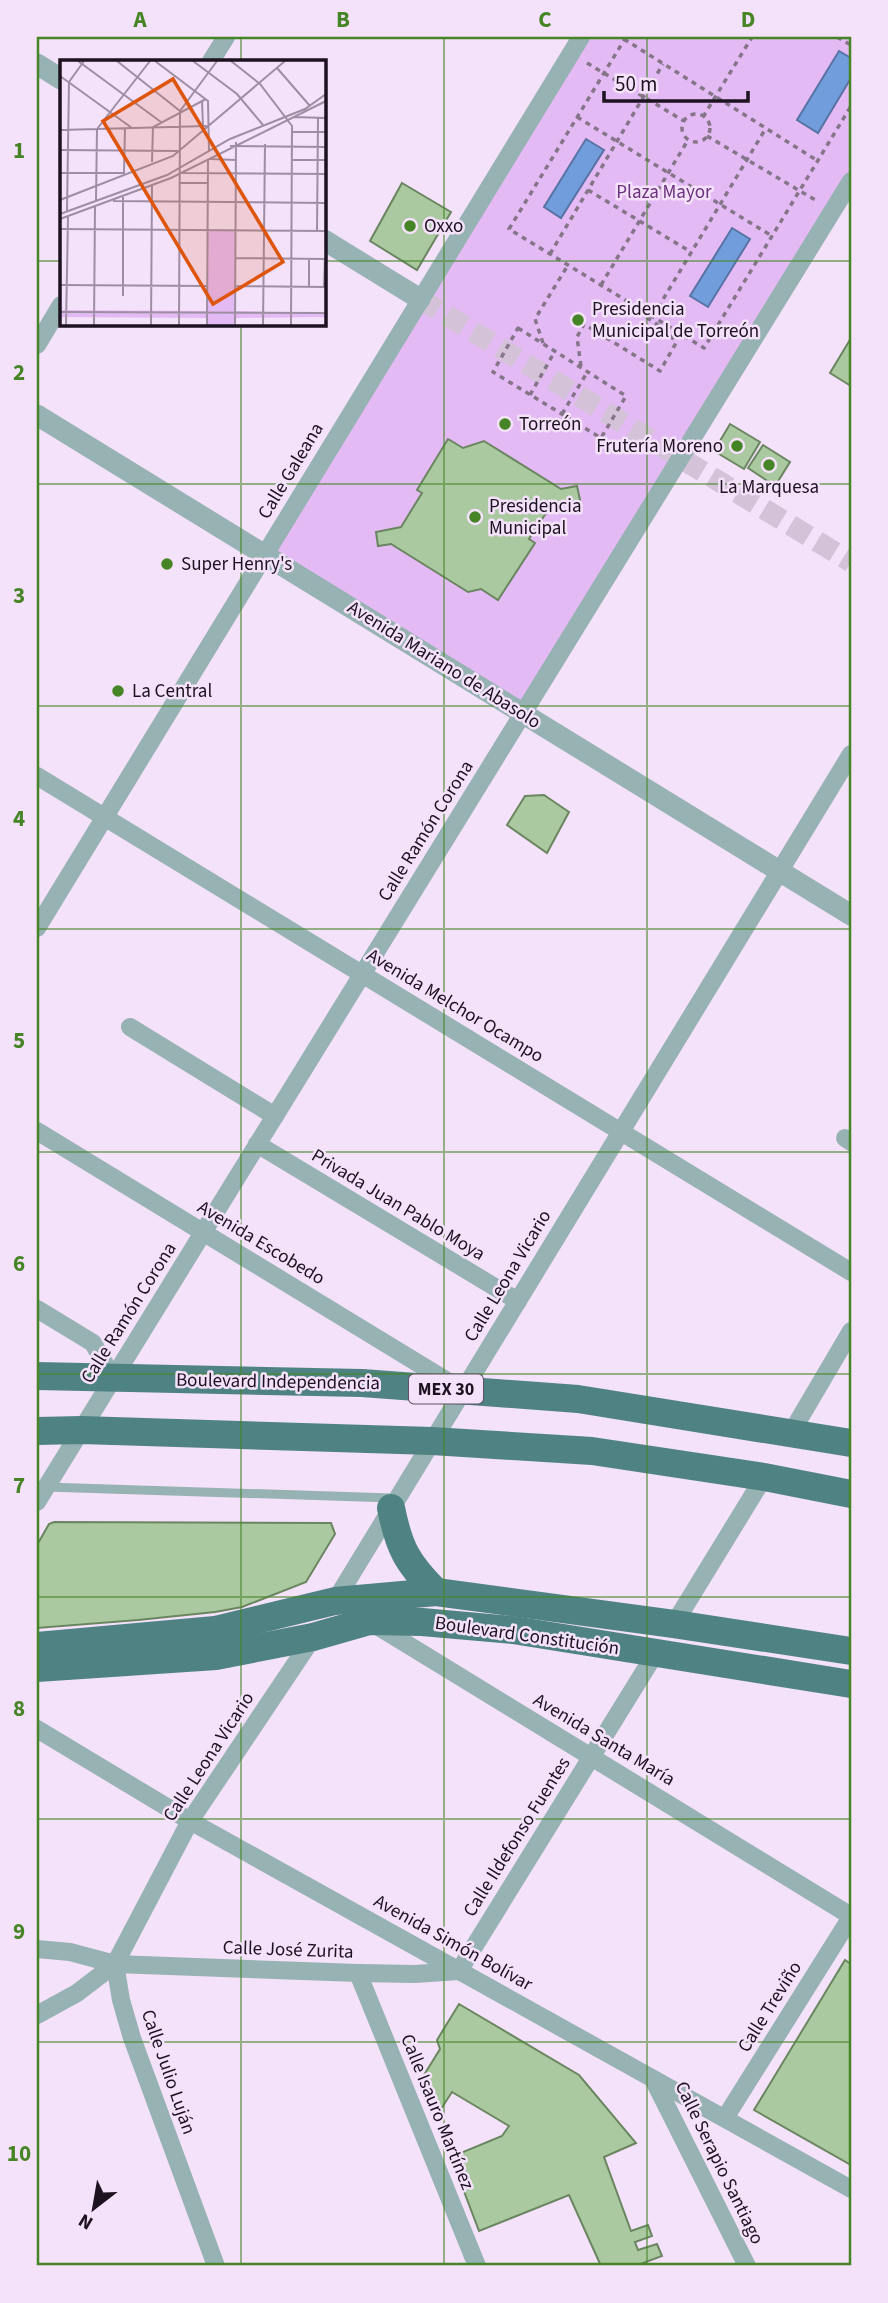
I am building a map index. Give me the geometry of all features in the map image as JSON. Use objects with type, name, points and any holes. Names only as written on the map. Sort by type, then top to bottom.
[{"type":"main road","name":"Boulevard Independencia","points":[[37,1376],[362,1382],[578,1399],[851,1443]]},
{"type":"main road","points":[[37,1431],[81,1430],[432,1441],[592,1451],[764,1477],[851,1494]]},
{"type":"main road","points":[[394,1503],[397,1536],[406,1557],[415,1571],[436,1592]]},
{"type":"main road","name":"Boulevard Constitución","points":[[37,1646],[215,1630],[335,1601],[436,1592],[851,1651]]},
{"type":"main road","name":"Boulevard Constitución","points":[[37,1668],[216,1656],[313,1637],[369,1621],[422,1622],[513,1630],[851,1684]]},
{"type":"street","points":[[212,60],[226,37]]},
{"type":"street","name":"Calle Galeana","points":[[37,928],[420,299],[573,42]]},
{"type":"street","points":[[37,64],[60,78]]},
{"type":"street","name":"Calle Ramón Corona","points":[[41,1494],[523,713],[841,208],[851,181]]},
{"type":"street","points":[[326,241],[420,299]]},
{"type":"street","points":[[37,345],[60,307]]},
{"type":"street","name":"Avenida Mariano de Abasolo","points":[[37,415],[851,915]]},
{"type":"street","name":"Calle Leona Vicario","points":[[115,1964],[190,1821],[313,1637],[851,754]]},
{"type":"street","name":"Avenida Melchor Ocampo","points":[[37,776],[851,1272]]},
{"type":"street","points":[[130,1027],[275,1116]]},
{"type":"street","name":"Avenida Escobedo","points":[[37,1131],[463,1391]]},
{"type":"street","name":"Privada Juan Pablo Moya","points":[[257,1144],[518,1301]]},
{"type":"street","points":[[37,1309],[93,1343],[113,1378]]},
{"type":"street","points":[[791,1433],[851,1331]]},
{"type":"street","points":[[674,1624],[764,1477]]},
{"type":"street","name":"Avenida Santa María","points":[[335,1601],[851,1917]]},
{"type":"street","name":"Calle Ildefonso Fuentes","points":[[459,1971],[655,1654]]},
{"type":"street","name":"Avenida Simón Bolívar","points":[[37,1729],[190,1821],[851,2189]]},
{"type":"street","name":"Calle Treviño","points":[[725,2118],[851,1917]]},
{"type":"street","points":[[37,1949],[70,1952],[115,1964]]},
{"type":"street","points":[[37,2015],[78,1993],[115,1964]]},
{"type":"street","name":"Calle José Zurita","points":[[115,1964],[358,1973],[415,1974],[459,1971]]},
{"type":"street","name":"Calle Julio Luján","points":[[115,1964],[121,2000],[132,2038],[216,2266]]},
{"type":"street","name":"Calle Isauro Martínez","points":[[358,1973],[477,2266]]},
{"type":"street","name":"Calle Serapio Santiago","points":[[653,2079],[747,2266]]},
{"type":"lane","points":[[41,1494],[394,1503]]},
{"type":"path","points":[[703,117],[752,37]]},
{"type":"path","points":[[837,37],[851,45]]},
{"type":"path","points":[[818,161],[625,38],[509,229],[704,348],[800,191],[818,161],[851,106]]},
{"type":"path","points":[[573,42],[603,73],[684,121]]},
{"type":"path","points":[[551,254],[663,64]]},
{"type":"path","points":[[688,140],[683,132],[684,121],[694,114],[709,123],[708,136]]},
{"type":"path","points":[[577,117],[772,236]]},
{"type":"path","points":[[653,316],[766,128]]},
{"type":"path","points":[[688,140],[701,141],[708,136]]},
{"type":"path","points":[[708,136],[800,191],[841,208]]},
{"type":"path","points":[[601,285],[688,140]]},
{"type":"path","points":[[588,190],[691,253]]},
{"type":"path","points":[[543,344],[535,319],[568,265]]},
{"type":"path","points":[[582,368],[577,337],[584,324],[660,371],[676,343],[668,331],[643,316],[632,304]]},
{"type":"path","points":[[518,328],[543,344],[626,396],[601,438],[493,372],[518,328]]},
{"type":"path","points":[[530,394],[555,351]]},
{"type":"path","points":[[562,414],[588,372]]},
{"type":"green space","name":"Plaza Mayor","points":[[578,37],[851,37],[851,180],[524,711],[264,553]]},
{"type":"water","points":[[839,51],[851,58],[851,78],[818,133],[797,120]]},
{"type":"water","points":[[586,139],[604,150],[561,218],[544,207]]},
{"type":"water","points":[[732,228],[750,239],[708,307],[690,296]]},
{"type":"building","name":"Oxxo","points":[[402,183],[451,212],[417,270],[370,241]]},
{"type":"building","points":[[851,338],[851,386],[830,373]]},
{"type":"building","name":"Frutería Moreno","points":[[730,424],[760,442],[744,469],[714,451]]},
{"type":"building","name":"Presidencia Municipal","points":[[448,439],[463,448],[484,441],[561,489],[577,486],[580,500],[550,507],[529,539],[535,543],[498,600],[481,589],[468,592],[391,544],[378,546],[376,532],[401,527],[422,493],[417,490]]},
{"type":"building","name":"La Marquesa","points":[[763,445],[790,462],[775,486],[748,468]]},
{"type":"building","points":[[544,795],[569,812],[547,853],[507,825],[525,796]]},
{"type":"building","points":[[331,1523],[335,1534],[306,1582],[242,1607],[138,1620],[37,1628],[37,1545],[49,1524]]},
{"type":"building","points":[[845,1960],[851,1964],[851,2165],[754,2110]]},
{"type":"building","points":[[459,2004],[579,2075],[636,2143],[604,2157],[631,2231],[648,2225],[652,2236],[635,2242],[638,2250],[657,2244],[662,2256],[635,2266],[601,2266],[569,2195],[479,2231],[451,2157],[502,2136],[509,2126],[452,2092],[441,2109],[433,2104],[430,2111],[419,2083],[440,2049],[437,2040]]},
{"type":"tunnel","points":[[420,299],[851,562]]},
{"type":"place","name":"Oxxo","points":[[410,226]]},
{"type":"place","name":"Presidencia Municipal de Torreón","points":[[578,320]]},
{"type":"place","name":"Torreón","points":[[505,424]]},
{"type":"place","name":"Frutería Moreno","points":[[737,446]]},
{"type":"place","name":"La Marquesa","points":[[769,465]]},
{"type":"place","name":"Presidencia Municipal","points":[[475,517]]},
{"type":"place","name":"Super Henry's","points":[[167,564]]},
{"type":"place","name":"La Central","points":[[118,691]]}]
